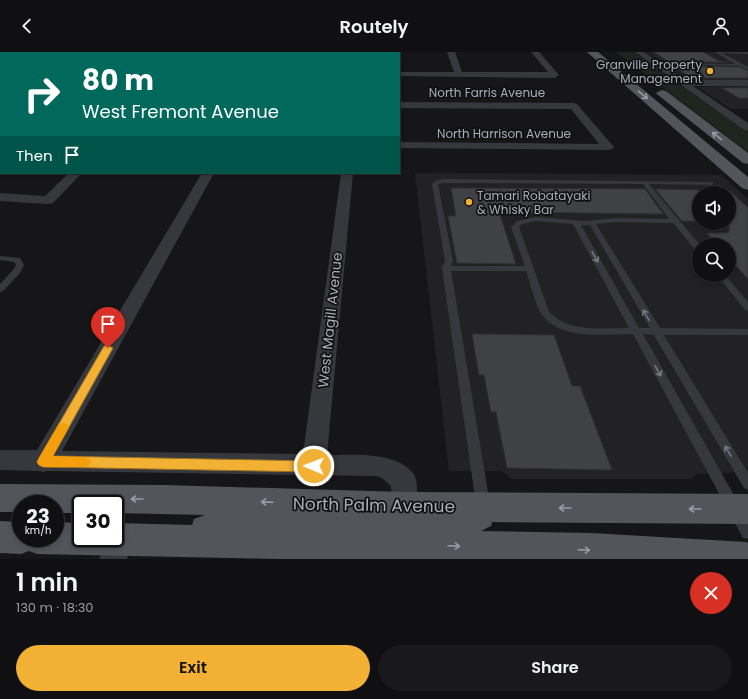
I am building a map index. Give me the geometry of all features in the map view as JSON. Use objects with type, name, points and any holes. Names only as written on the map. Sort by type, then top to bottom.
[{"type":"main road","points":[[592,52],[748,185]]},
{"type":"main road","points":[[654,86],[748,160]]},
{"type":"main road","name":"North Palm Avenue","points":[[0,498],[164,499],[405,507],[745,509]]},
{"type":"main road","points":[[117,549],[265,523],[457,526],[480,515],[483,507]]},
{"type":"main road","points":[[0,537],[12,538]]},
{"type":"main road","points":[[64,542],[117,549],[591,550],[746,559]]},
{"type":"street","points":[[451,52],[459,74]]},
{"type":"street","points":[[400,74],[555,75],[535,52]]},
{"type":"street","points":[[639,52],[748,128]]},
{"type":"street","points":[[683,83],[748,83]]},
{"type":"street","name":"North Farris Avenue","points":[[400,105],[574,106],[608,147]]},
{"type":"street","points":[[722,110],[740,110]]},
{"type":"street","name":"North Harrison Avenue","points":[[400,146],[608,147]]},
{"type":"street","points":[[0,197],[48,200],[75,174]]},
{"type":"street","points":[[43,462],[207,174]]},
{"type":"street","name":"West Magill Avenue","points":[[314,466],[347,174]]},
{"type":"street","points":[[0,460],[43,462],[376,466],[390,470],[404,481],[405,507]]},
{"type":"lane","points":[[717,52],[748,52]]},
{"type":"lane","points":[[717,52],[748,69]]},
{"type":"lane","points":[[727,58],[748,58]]},
{"type":"lane","points":[[675,64],[740,65]]},
{"type":"lane","points":[[483,507],[446,268],[449,261],[435,184],[444,180],[711,183]]},
{"type":"lane","points":[[644,182],[692,241]]},
{"type":"lane","points":[[675,221],[606,220],[592,223],[576,223],[554,220],[529,220],[516,224],[515,230],[545,313],[561,326],[575,330],[636,332],[748,332]]},
{"type":"lane","points":[[576,223],[636,332],[745,509]]},
{"type":"lane","points":[[592,223],[656,332],[745,509]]},
{"type":"lane","points":[[0,258],[17,260],[20,265],[17,271],[0,289]]},
{"type":"lane","points":[[446,268],[529,269]]},
{"type":"lane","points":[[727,282],[748,308]]},
{"type":"shaded area","points":[[616,52],[634,52],[748,133],[748,152]]},
{"type":"shaded area","points":[[646,52],[748,52],[748,80],[687,80]]},
{"type":"shaded area","points":[[748,86],[748,109],[731,109],[697,87]]},
{"type":"shaded area","points":[[415,173],[721,175],[733,186],[692,186],[692,230],[736,230],[736,188],[748,199],[748,472],[697,474],[692,479],[511,479],[502,471],[449,471]]},
{"type":"building","points":[[654,52],[703,52],[721,62],[675,62],[672,64]]},
{"type":"building","points":[[673,66],[740,67],[748,71],[748,78],[692,78]]},
{"type":"building","points":[[722,88],[748,88],[748,98],[739,98]]},
{"type":"building","points":[[451,188],[645,189],[663,214],[499,212],[516,264],[457,263],[448,216],[456,216]]},
{"type":"building","points":[[655,189],[692,190],[692,221],[682,221]]},
{"type":"building","points":[[736,197],[748,208],[748,279],[736,266],[736,238],[712,238],[707,233],[729,233],[729,230],[736,230]]},
{"type":"building","points":[[472,334],[554,335],[572,386],[580,386],[612,470],[507,468],[496,412],[491,412],[484,375],[479,375]]},
{"type":"slow traffic","points":[[63,427],[43,462],[84,462]]},
{"type":"place","name":"Granville Property Management","points":[[710,71]]},
{"type":"place","name":"Tamari Robatayaki & Whisky Bar","points":[[469,202]]},
{"type":"route","points":[[108,348],[43,462],[314,466]]}]
